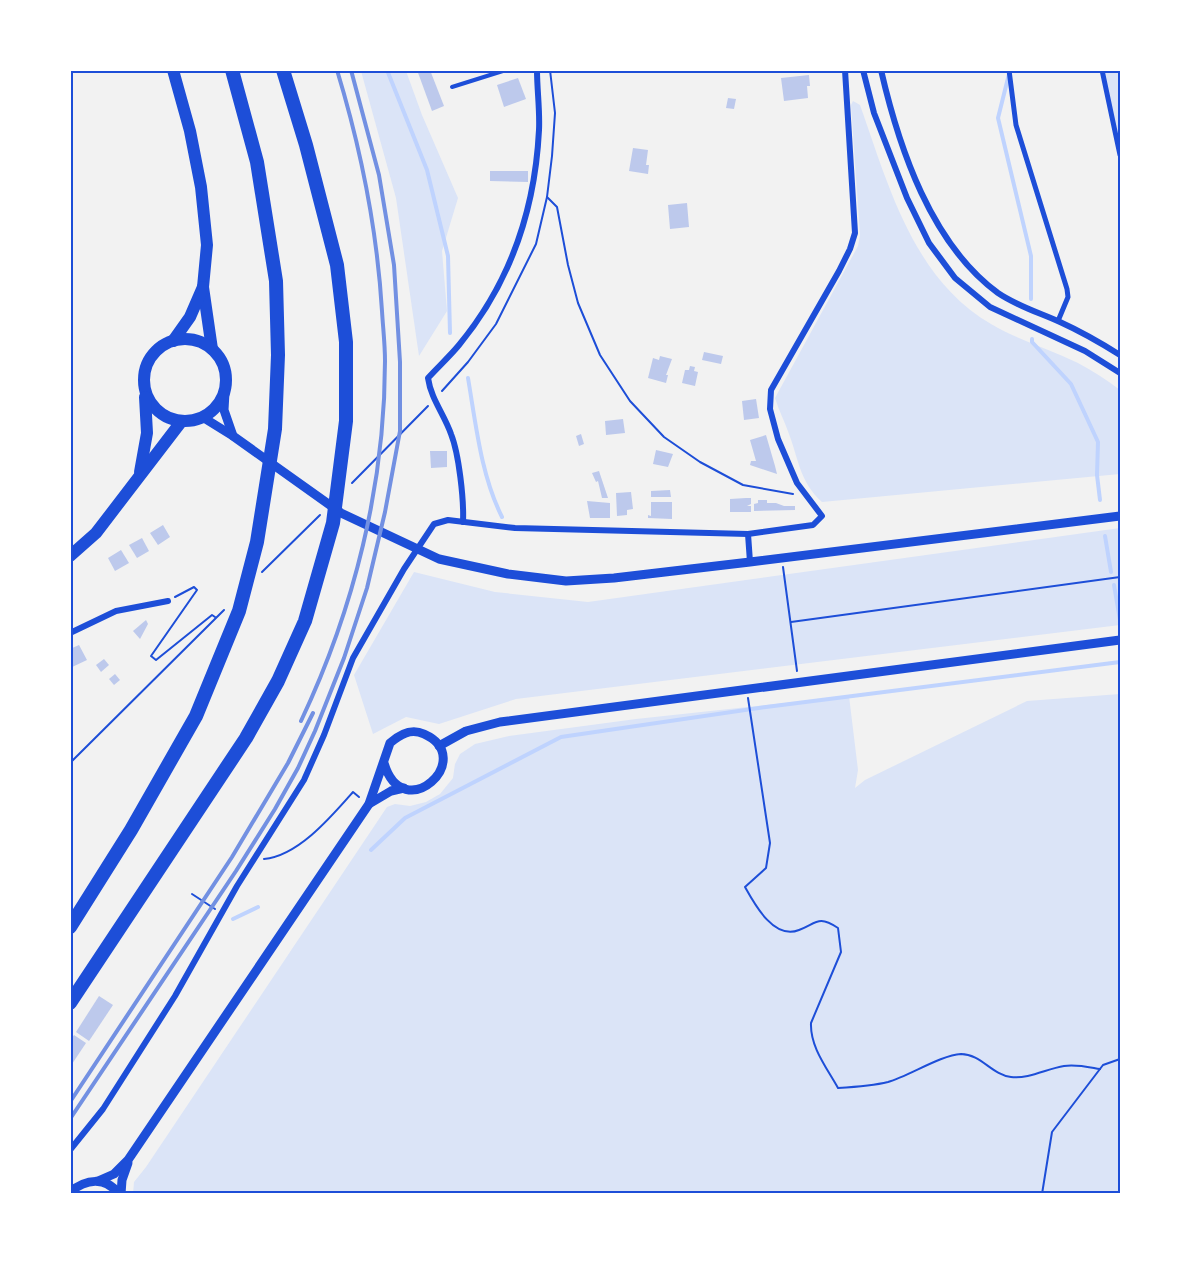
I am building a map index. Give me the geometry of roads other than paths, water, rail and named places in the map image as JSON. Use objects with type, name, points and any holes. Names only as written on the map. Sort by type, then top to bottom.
[{"type":"highway","points":[[172,70],[190,131],[201,187],[207,244],[203,287],[212,349]]},
{"type":"highway","points":[[70,927],[131,830],[196,716],[239,611],[257,542],[275,429],[278,355],[276,281],[256,162],[232,70]]},
{"type":"highway","points":[[70,1003],[246,738],[279,681],[305,621],[333,523],[346,420],[345,331],[337,265],[306,145],[283,70]]},
{"type":"highway","points":[[173,341],[189,317],[203,287]]},
{"type":"highway","points":[[139,477],[147,434],[143,378],[152,355],[161,346],[186,339],[201,342],[212,349],[225,368],[227,378],[225,392],[216,408],[204,418],[192,422],[181,422],[168,418],[152,406],[145,393]]},
{"type":"highway","points":[[70,556],[96,533],[181,422]]},
{"type":"street","points":[[463,522],[460,480],[452,434],[430,392],[428,378],[459,345],[483,312],[513,258],[530,208],[535,175],[539,128],[537,70]]},
{"type":"street","points":[[70,1150],[103,1109],[175,996],[222,913],[304,780],[353,658],[404,569],[434,524],[448,520],[515,528],[748,534],[813,525],[822,516],[797,483],[778,439],[770,409],[771,390],[839,271],[855,233],[845,70]]},
{"type":"street","points":[[863,70],[874,113],[908,198],[929,243],[955,278],[990,307],[1085,351],[1120,373]]},
{"type":"street","points":[[881,70],[890,108],[906,155],[941,231],[969,268],[1000,294],[1096,339],[1120,355]]},
{"type":"street","points":[[1009,70],[1016,125],[1067,289],[1068,297],[1058,321]]},
{"type":"street","points":[[1102,70],[1120,155]]},
{"type":"street","points":[[225,392],[224,410],[233,435]]},
{"type":"street","points":[[204,418],[233,435],[341,513],[439,559],[508,574],[566,580],[614,578],[1120,516]]},
{"type":"street","points":[[748,534],[750,562]]},
{"type":"street","points":[[70,633],[116,611],[168,601]]},
{"type":"street","points":[[439,746],[466,731],[501,722],[1120,640]]},
{"type":"street","points":[[70,1192],[80,1184],[98,1181],[114,1174],[128,1160],[369,804],[390,743],[398,736],[409,732],[420,732],[431,737],[439,746],[442,756],[442,767],[437,778],[428,786],[414,790],[395,783],[384,763]]},
{"type":"street","points":[[369,804],[391,791],[404,788]]},
{"type":"street","points":[[120,1194],[128,1160]]},
{"type":"street","points":[[98,1181],[111,1185],[120,1194]]},
{"type":"lane","points":[[452,87],[506,70]]},
{"type":"waterway","points":[[387,70],[427,170],[448,256],[450,333]]},
{"type":"waterway","points":[[1009,74],[998,118],[1031,256],[1031,299]]},
{"type":"waterway","points":[[1032,339],[1032,342],[1071,384],[1098,442],[1097,475],[1100,500]]},
{"type":"waterway","points":[[468,378],[484,467],[502,517]]},
{"type":"waterway","points":[[1105,536],[1111,572]]},
{"type":"waterway","points":[[1114,585],[1120,620]]},
{"type":"waterway","points":[[371,850],[405,818],[561,737],[766,707],[1120,662]]},
{"type":"waterway","points":[[233,919],[258,907]]},
{"type":"railway","points":[[301,721],[336,635],[363,546],[379,454],[384,407],[385,348],[380,280],[372,220],[367,189],[337,70]]},
{"type":"railway","points":[[70,1119],[236,871],[298,768],[344,658],[367,588],[385,512],[400,431],[400,362],[394,265],[379,175],[351,70]]},
{"type":"railway","points":[[70,1102],[232,857],[288,763],[313,713]]}]
